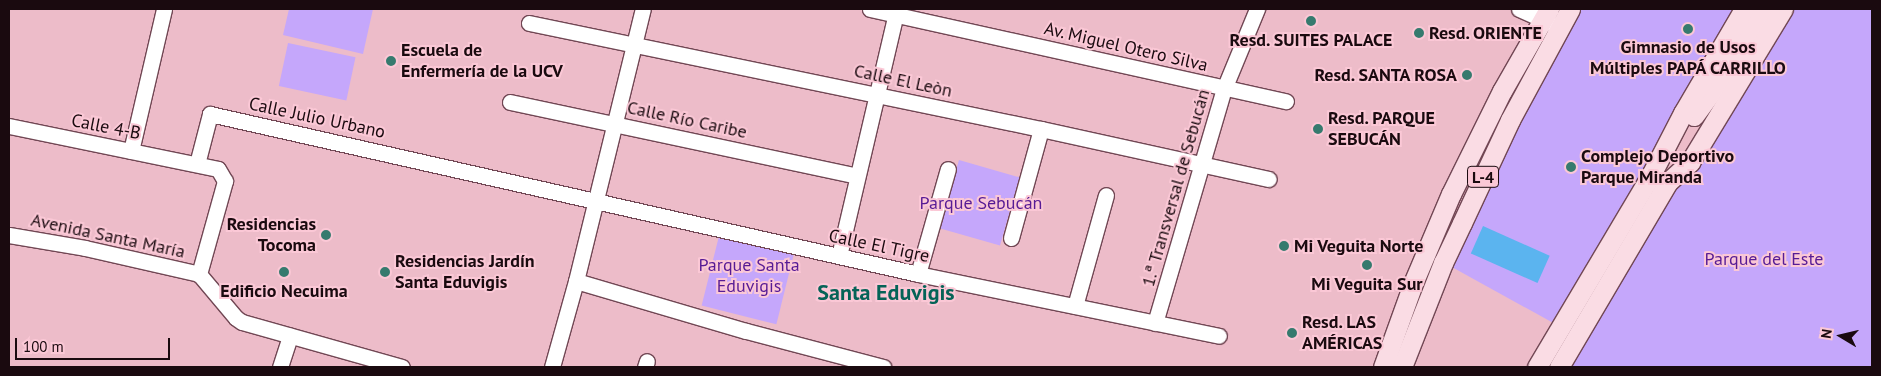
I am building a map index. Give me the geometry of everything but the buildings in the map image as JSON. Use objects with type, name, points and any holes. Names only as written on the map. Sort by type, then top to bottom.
[{"type":"main road","name":"L-4","points":[[1383,367],[1414,281],[1452,194],[1502,91],[1550,18],[1570,9]]},
{"type":"main road","points":[[1559,367],[1660,178],[1683,113],[1744,9]]},
{"type":"main road","points":[[1537,367],[1660,178],[1764,9]]},
{"type":"main road","points":[[1660,178],[1690,162],[1783,9]]},
{"type":"main road","name":"L-4","points":[[1402,367],[1443,263],[1510,120],[1550,18]]},
{"type":"street","points":[[131,151],[164,9]]},
{"type":"street","points":[[552,367],[576,282],[643,9]]},
{"type":"street","name":"Av. Miguel Otero Silva","points":[[870,9],[897,12],[1286,101]]},
{"type":"street","name":"1.ª Transversal de Sebucán","points":[[1156,323],[1224,88],[1257,9]]},
{"type":"street","points":[[1519,9],[1550,18]]},
{"type":"street","points":[[839,256],[897,12]]},
{"type":"street","name":"Calle El Leòn","points":[[528,23],[1041,129],[1269,179]]},
{"type":"street","name":"Calle Río Caribe","points":[[510,102],[857,176]]},
{"type":"street","name":"Calle Julio Urbano","points":[[197,164],[210,114],[596,202]]},
{"type":"street","name":"Calle 4-B","points":[[9,126],[197,164]]},
{"type":"street","points":[[1011,238],[1041,129]]},
{"type":"street","points":[[197,164],[218,169],[225,181],[199,274],[236,318],[253,327],[402,367]]},
{"type":"street","points":[[918,274],[948,168]]},
{"type":"street","points":[[1075,306],[1106,195]]},
{"type":"street","name":"Calle El Tigre","points":[[596,202],[918,274],[1219,336]]},
{"type":"street","name":"Avenida Santa María","points":[[9,235],[85,248],[199,274]]},
{"type":"street","points":[[576,282],[825,360],[883,367]]},
{"type":"street","points":[[280,367],[290,336]]},
{"type":"green space","points":[[289,9],[373,9],[363,54],[283,35]]},
{"type":"green space","name":"Complejo Deportivo Parque Miranda","points":[[1580,9],[1735,9],[1557,325],[1450,266],[1474,213]]},
{"type":"green space","name":"Parque del Este","points":[[1791,9],[1872,9],[1872,367],[1564,367],[1667,194]]},
{"type":"green space","points":[[288,43],[355,57],[346,100],[279,86]]},
{"type":"green space","name":"Parque Sebucán","points":[[959,160],[1020,177],[1000,246],[939,228]]},
{"type":"green space","name":"Parque Santa Eduvigis","points":[[721,228],[796,247],[776,324],[702,306]]},
{"type":"water","points":[[1483,226],[1550,256],[1537,283],[1471,253]]},
{"type":"place","name":"Resd. SUITES PALACE","points":[[1311,21]]},
{"type":"place","name":"Gimnasio de Usos Múltiples PAPÁ CARRILLO","points":[[1688,29]]},
{"type":"place","name":"Resd. ORIENTE","points":[[1419,33]]},
{"type":"place","name":"Escuela de Enfermería de la UCV","points":[[391,61]]},
{"type":"place","name":"Resd. SANTA ROSA","points":[[1467,75]]},
{"type":"place","name":"Resd. PARQUE SEBUCÁN","points":[[1318,129]]},
{"type":"place","name":"Complejo Deportivo Parque Miranda","points":[[1571,167]]},
{"type":"place","name":"Residencias Tocoma","points":[[326,235]]},
{"type":"place","name":"Mi Veguita Norte","points":[[1284,246]]},
{"type":"place","name":"Mi Veguita Sur","points":[[1367,265]]},
{"type":"place","name":"Edificio Necuima","points":[[284,272]]},
{"type":"place","name":"Residencias Jardín Santa Eduvigis","points":[[385,272]]},
{"type":"place","name":"Resd. LAS AMÉRICAS","points":[[1292,333]]},
{"type":"district","name":"Santa Eduvigis","points":[[886,293]]}]
